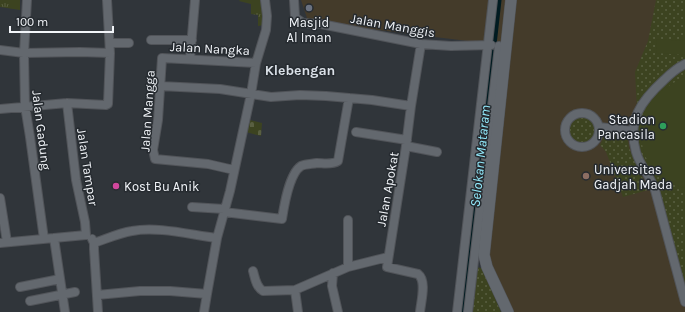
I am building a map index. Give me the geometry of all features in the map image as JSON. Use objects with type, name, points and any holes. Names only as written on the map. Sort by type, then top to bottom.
[{"type":"main road","points":[[496,45],[500,38],[504,0]]},
{"type":"main road","points":[[508,312],[487,267],[484,255],[496,45],[511,0]]},
{"type":"street","name":"Jalan Gadung","points":[[27,0],[24,53],[25,106],[44,239]]},
{"type":"street","points":[[0,109],[67,103],[108,104],[110,43],[107,0]]},
{"type":"street","points":[[190,59],[195,0]]},
{"type":"street","points":[[204,312],[217,238],[230,191],[251,94],[256,63],[267,23],[265,0]]},
{"type":"street","name":"Jalan Manggis","points":[[294,0],[295,16],[303,23],[321,24],[421,44],[451,46],[496,45]]},
{"type":"street","points":[[468,312],[496,45],[493,0]]},
{"type":"street","points":[[151,40],[192,40]]},
{"type":"street","points":[[110,43],[129,43]]},
{"type":"street","name":"Jalan Apokat","points":[[388,257],[407,143],[411,106],[421,44]]},
{"type":"street","points":[[457,312],[496,45]]},
{"type":"street","points":[[0,50],[24,53],[110,53]]},
{"type":"street","name":"Jalan Nangka","points":[[162,58],[256,63]]},
{"type":"street","name":"Jalan Mangga","points":[[162,58],[158,120],[153,150],[156,159],[180,160],[234,170]]},
{"type":"street","points":[[685,64],[678,67],[645,99],[636,118],[633,131],[638,157],[654,188],[685,302]]},
{"type":"street","points":[[160,86],[220,89],[272,97],[307,95],[326,96],[372,100],[411,106]]},
{"type":"street","points":[[192,207],[224,210],[282,219],[286,194],[297,170],[302,166],[310,164],[334,163],[338,161],[349,98]]},
{"type":"street","name":"Jalan Tampar","points":[[67,103],[75,176],[85,222],[86,235]]},
{"type":"street","points":[[580,113],[591,115],[596,119],[599,127],[596,142],[585,148],[579,148],[569,142],[565,132],[566,124],[571,117],[580,113]]},
{"type":"street","points":[[599,127],[633,131]]},
{"type":"street","points":[[356,132],[407,143],[437,152]]},
{"type":"street","points":[[0,198],[3,243],[86,235],[91,237],[94,243],[98,312]]},
{"type":"street","points":[[348,220],[348,267]]},
{"type":"street","points":[[94,243],[131,231],[141,230],[163,231],[217,238]]},
{"type":"street","points":[[54,238],[65,312]]},
{"type":"street","points":[[253,271],[257,285],[263,291],[295,290],[348,267],[388,257],[387,267],[418,274],[421,277],[420,312]]},
{"type":"street","points":[[333,273],[332,286],[338,312]]},
{"type":"street","points":[[20,287],[60,279]]},
{"type":"street","points":[[295,290],[298,312]]},
{"type":"street","points":[[97,295],[140,291],[170,291],[206,294]]},
{"type":"street","points":[[30,301],[75,292]]},
{"type":"shaded area","name":"Universitas Gadjah Mada","points":[[301,0],[685,0],[685,312],[511,312],[479,243],[501,45],[308,21]]},
{"type":"green space","points":[[0,0],[20,0],[20,10],[0,7]]},
{"type":"green space","points":[[265,0],[264,25],[258,26],[258,15],[251,14],[251,4],[239,1]]},
{"type":"green space","points":[[656,0],[685,0],[685,286],[658,185],[643,161],[638,146],[635,72],[648,41]]},
{"type":"green space","points":[[657,39],[685,41],[685,55],[656,53]]},
{"type":"green space","name":"Stadion Pancasila","points":[[685,76],[685,188],[664,179],[650,165],[645,156],[641,136],[643,118],[648,103],[671,84]]},
{"type":"green space","points":[[582,117],[591,121],[595,130],[591,139],[582,143],[573,139],[569,130],[573,121]]},
{"type":"green space","points":[[250,120],[262,123],[261,136],[246,132]]},
{"type":"green space","points":[[604,131],[627,135],[629,148],[648,190],[623,197],[606,152],[600,145],[603,139]]},
{"type":"green space","points":[[475,267],[482,268],[501,312],[471,312]]},
{"type":"waterway","name":"Selokan Mataram","points":[[463,312],[498,0]]},
{"type":"place","name":"Masjid Al Iman","points":[[309,8]]},
{"type":"place","name":"Stadion Pancasila","points":[[663,126]]},
{"type":"place","name":"Universitas Gadjah Mada","points":[[586,176]]},
{"type":"place","name":"Kost Bu Anik","points":[[116,186]]},
{"type":"district","name":"Klebengan","points":[[300,70]]}]
